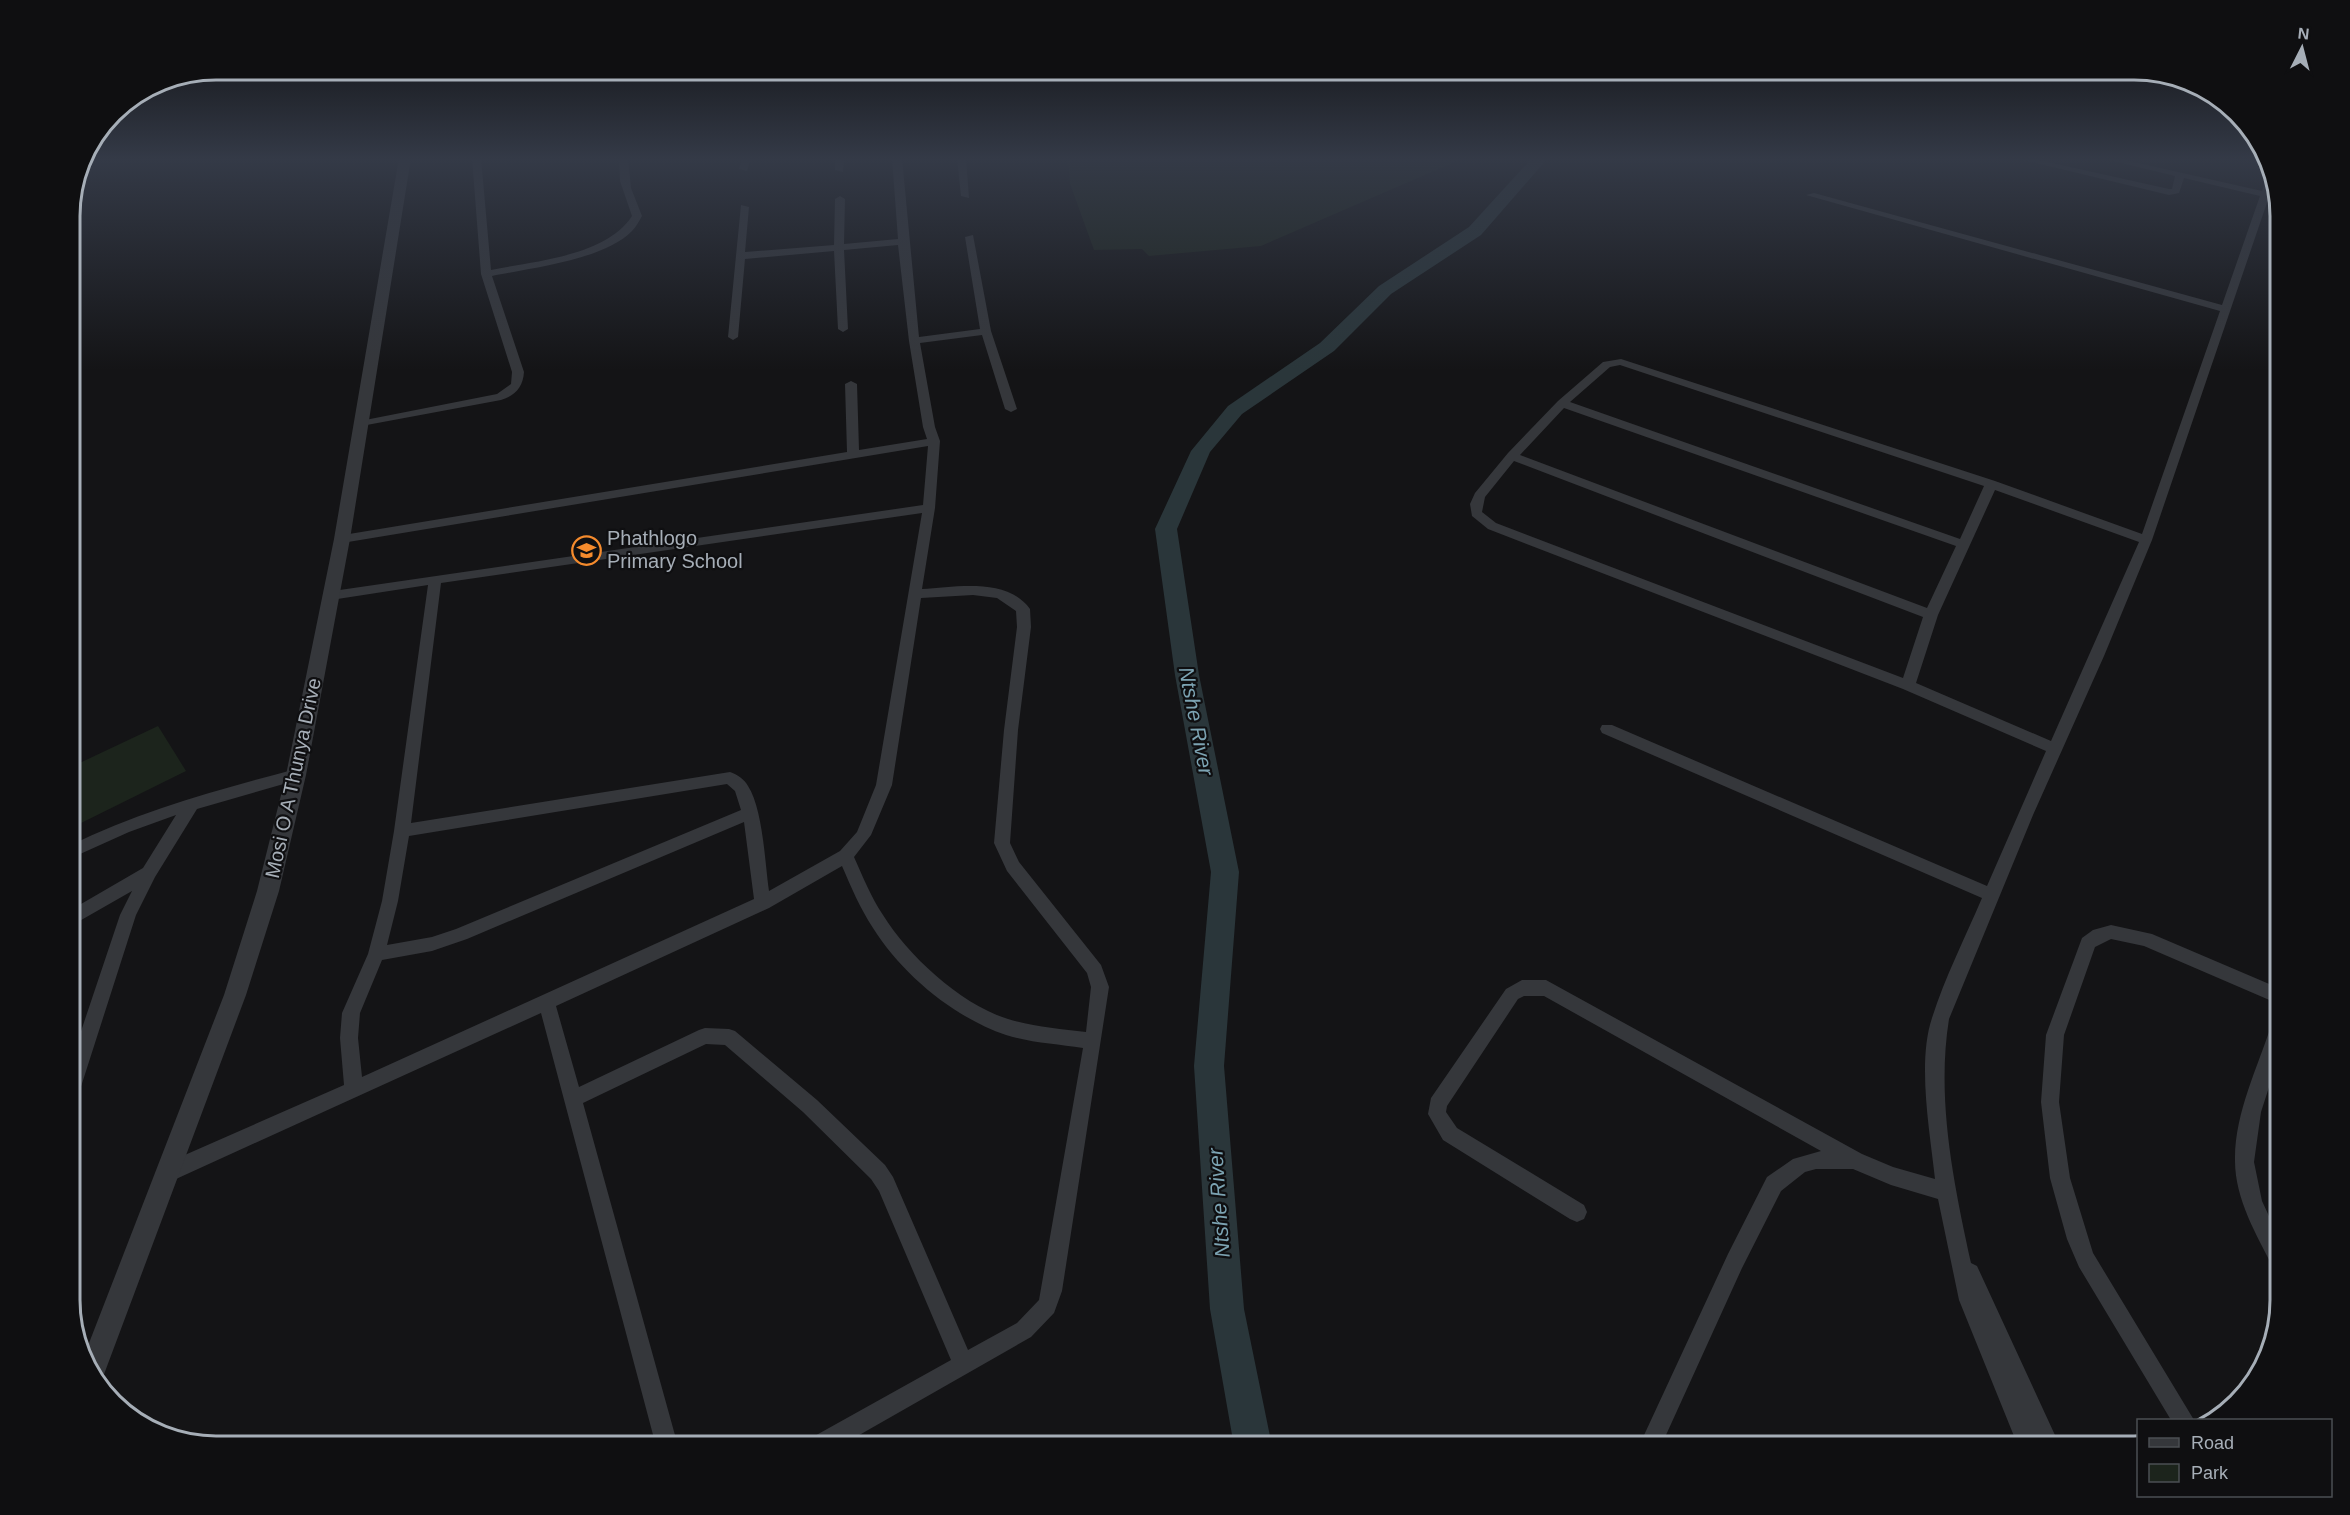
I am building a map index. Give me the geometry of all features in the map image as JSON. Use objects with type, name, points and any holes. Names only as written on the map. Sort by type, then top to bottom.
[{"type":"street","name":"Mosi O A Thunya Drive","points":[[95,1362],[169,1172],[249,952],[268,891],[296,776],[342,539],[393,229]]},
{"type":"street","points":[[360,425],[482,403],[501,397],[513,390],[519,382],[518,372],[486,274],[482,229]]},
{"type":"street","points":[[486,274],[581,254],[616,239],[628,229]]},
{"type":"street","points":[[733,337],[742,229]]},
{"type":"street","points":[[839,229],[843,329]]},
{"type":"street","points":[[169,1172],[547,1003],[763,903],[846,856],[863,835],[884,785],[929,508],[934,441],[929,427],[914,341],[902,229]]},
{"type":"street","points":[[1933,229],[2224,309]]},
{"type":"street","points":[[2025,1436],[1969,1300],[1946,1192],[1936,1106],[1935,1049],[1940,1019],[1991,895],[2145,540],[2253,229]]},
{"type":"street","points":[[970,237],[986,331],[1011,409]]},
{"type":"street","points":[[739,256],[903,242]]},
{"type":"street","points":[[914,341],[986,331]]},
{"type":"street","points":[[2056,749],[1908,686],[1492,526],[1476,513],[1476,504],[1512,456],[1562,403],[1607,364],[1621,362],[1991,484],[2145,540]]},
{"type":"street","points":[[851,384],[853,454]]},
{"type":"street","points":[[1562,403],[1962,544]]},
{"type":"street","points":[[342,539],[934,441]]},
{"type":"street","points":[[1512,456],[1931,615]]},
{"type":"street","points":[[1908,686],[1931,615],[1991,484]]},
{"type":"street","points":[[331,595],[929,508]]},
{"type":"street","points":[[354,1090],[349,1038],[351,1013],[376,954],[390,901],[402,831],[435,580]]},
{"type":"street","points":[[836,1436],[1024,1330],[1047,1306],[1052,1291],[1100,987],[1095,970],[1013,866],[1002,843],[1011,730],[1024,627],[1023,609],[1012,598],[998,592],[914,594]]},
{"type":"street","points":[[1607,729],[1991,895]]},
{"type":"street","points":[[80,848],[127,826],[192,803],[296,776]]},
{"type":"street","points":[[402,831],[725,778],[739,783],[750,813],[763,903]]},
{"type":"street","points":[[80,1062],[128,915],[149,873],[192,803]]},
{"type":"street","points":[[376,954],[432,944],[461,934],[750,813]]},
{"type":"street","points":[[846,856],[878,923],[899,950],[952,998],[990,1020],[1006,1026],[1093,1041]]},
{"type":"street","points":[[80,914],[149,873]]},
{"type":"street","points":[[2182,1419],[2097,1282],[2077,1239],[2061,1178],[2050,1102],[2055,1035],[2088,943],[2098,935],[2111,932],[2146,939],[2270,992]]},
{"type":"street","points":[[1576,1212],[1450,1134],[1437,1114],[1438,1104],[1512,994],[1522,988],[1546,988],[1855,1160],[1891,1176],[1946,1192]]},
{"type":"street","points":[[547,1003],[664,1436]]},
{"type":"street","points":[[572,1099],[705,1036],[729,1037],[810,1106],[878,1172],[886,1184],[963,1363]]},
{"type":"street","points":[[2270,1058],[2244,1140],[2244,1164],[2252,1196],[2270,1241]]},
{"type":"street","points":[[1655,1436],[1735,1261],[1774,1184],[1800,1166],[1816,1160],[1855,1160]]},
{"type":"street","points":[[1959,1248],[2044,1436]]},
{"type":"green space","points":[[1086,229],[1301,229],[1261,246],[1149,256],[1142,249],[1094,250]]},
{"type":"green space","points":[[158,726],[186,771],[80,824],[80,763]]},
{"type":"waterway","name":"Ntshe River","points":[[1251,1436],[1227,1309],[1209,1066],[1225,872],[1187,675],[1166,529],[1201,451],[1235,410],[1327,347],[1385,290],[1477,229]]},
{"type":"place","name":"Phathlogo Primary School","points":[[586,550]]}]
